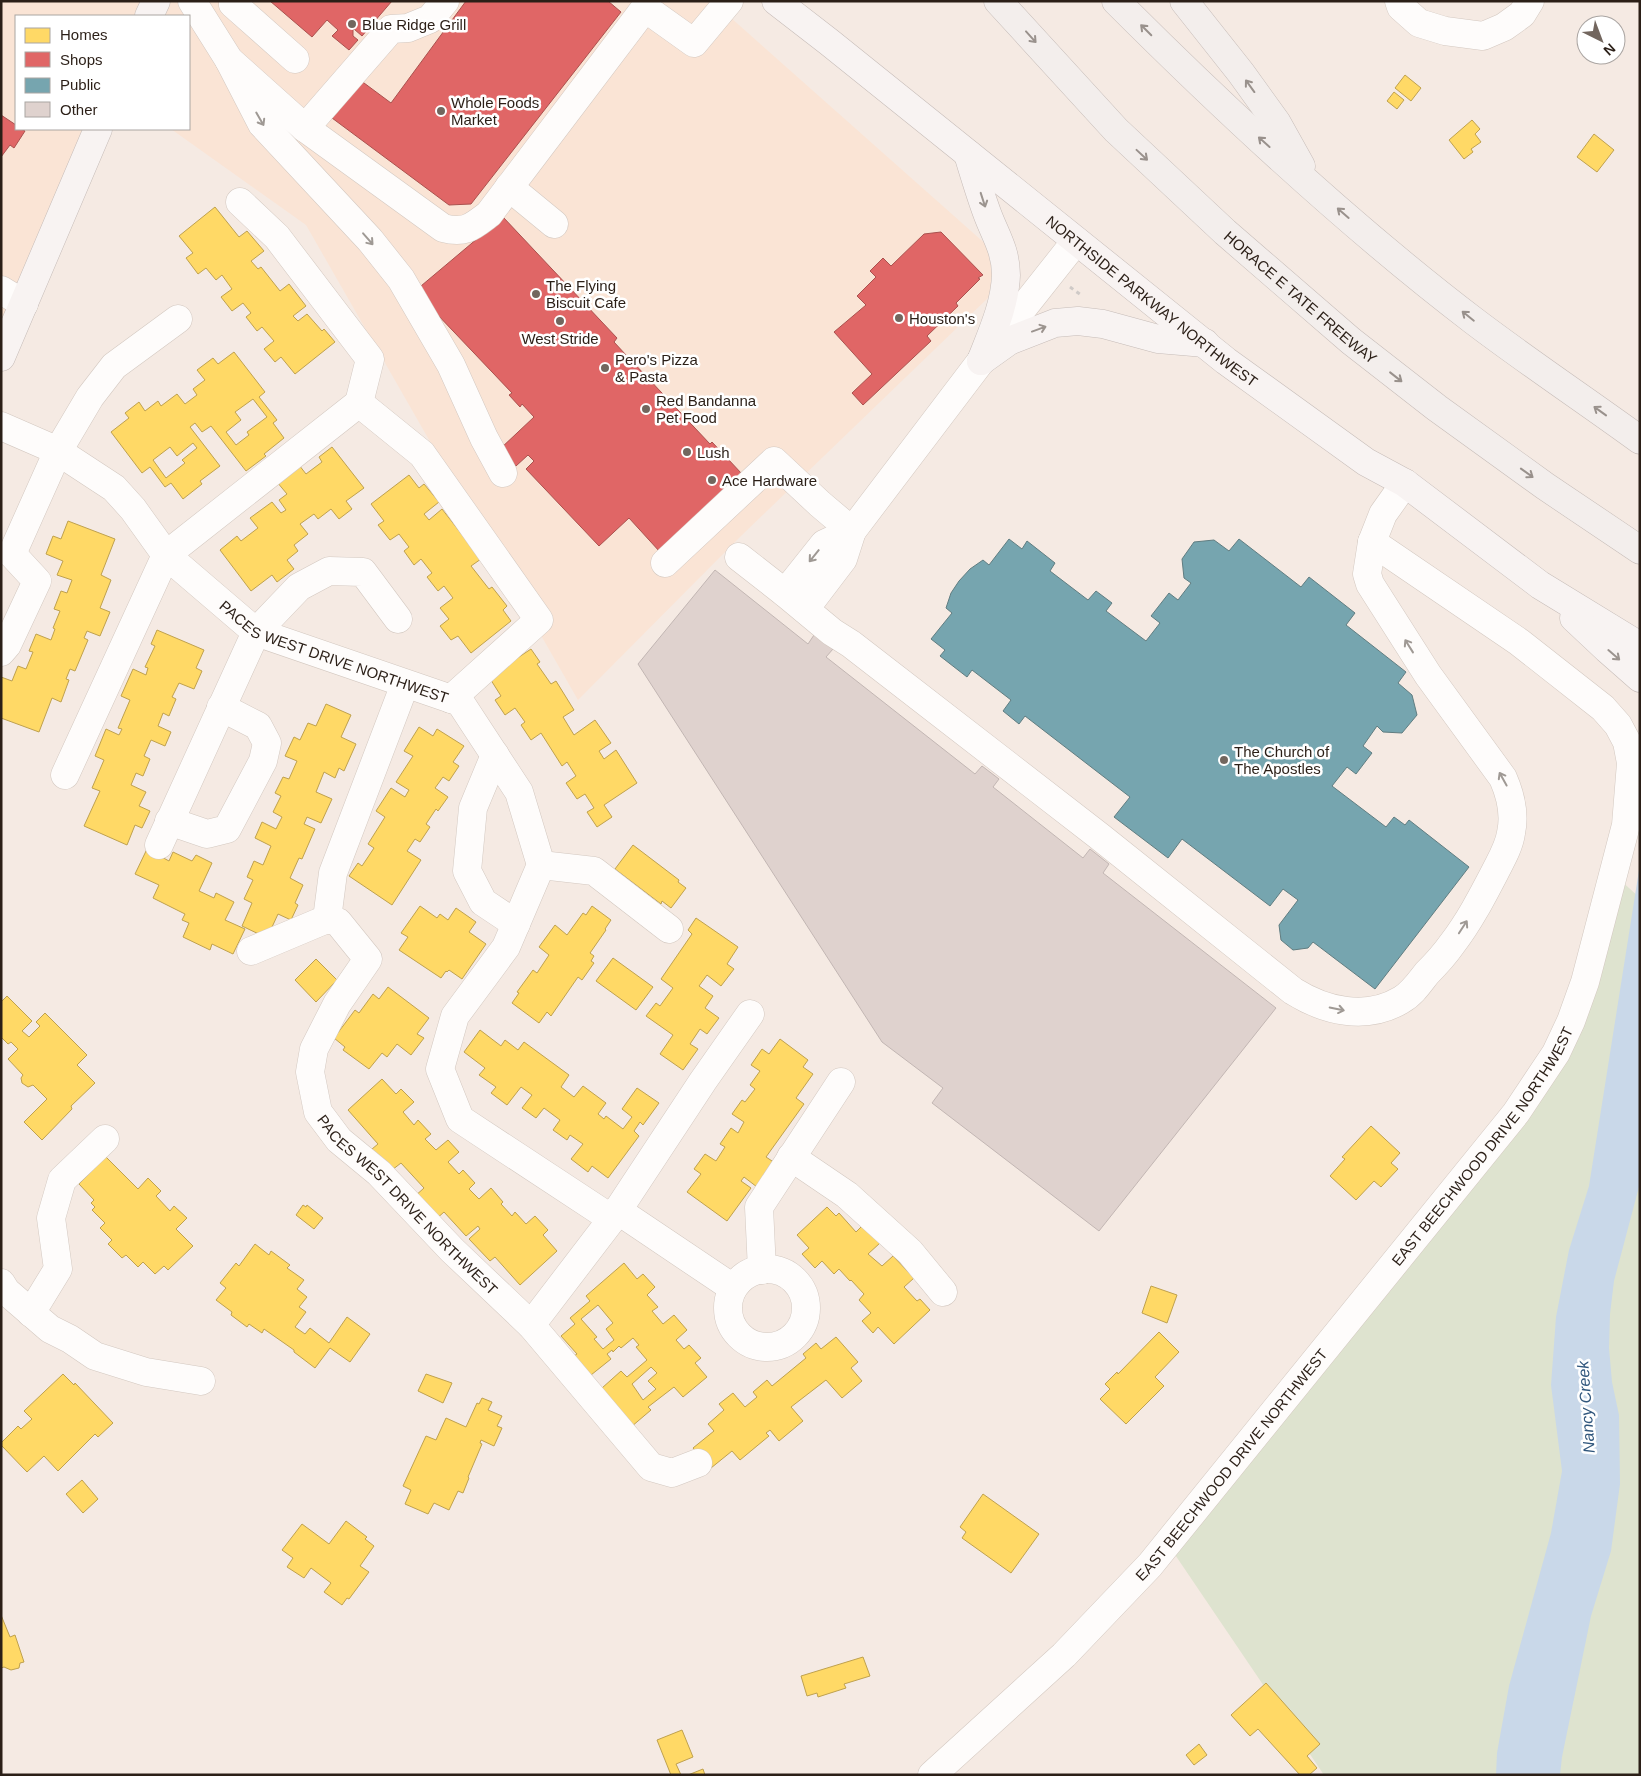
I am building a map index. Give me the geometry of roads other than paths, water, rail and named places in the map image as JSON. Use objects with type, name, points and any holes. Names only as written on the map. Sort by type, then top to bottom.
[{"type":"highway","name":"HORACE E TATE FREEWAY","points":[[998,1],[1116,130],[1225,232],[1351,342],[1437,408],[1545,486],[1640,550]]},
{"type":"highway","points":[[1116,1],[1191,76],[1313,187],[1383,247],[1474,321],[1640,440]]},
{"type":"highway","points":[[1184,1],[1241,73],[1277,123],[1313,187]]},
{"type":"main road","points":[[149,15],[156,1]]},
{"type":"main road","name":"NORTHSIDE PARKWAY NORTHWEST","points":[[776,1],[1226,361],[1366,462],[1405,483],[1540,586],[1607,650],[1640,678]]},
{"type":"main road","points":[[3,346],[13,297],[91,132]]},
{"type":"main road","points":[[968,154],[988,215],[1003,251],[1006,274],[998,316],[981,360]]},
{"type":"main road","points":[[981,360],[1009,341],[1035,330],[1055,323],[1078,321],[1103,324],[1158,339],[1205,343]]},
{"type":"main road","name":"NORTHSIDE PARKWAY NORTHWEST","points":[[1540,586],[1640,646]]},
{"type":"street","points":[[192,1],[229,60],[262,124],[376,248],[401,279],[451,365],[484,438],[503,473]]},
{"type":"street","points":[[305,128],[360,62],[391,29],[408,28],[430,19],[445,1]]},
{"type":"street","points":[[229,60],[305,128],[443,228],[456,231],[470,229],[489,214],[645,8],[694,43],[729,1]]},
{"type":"street","points":[[1400,1],[1401,7],[1418,23],[1445,31],[1483,36],[1504,28],[1522,14],[1530,1]]},
{"type":"street","points":[[206,25],[233,3],[295,59]]},
{"type":"street","points":[[509,187],[554,224]]},
{"type":"street","points":[[65,776],[166,556],[359,402],[370,359],[277,237],[240,202]]},
{"type":"street","points":[[850,644],[839,631],[831,610],[832,598],[852,531],[981,360],[1076,240]]},
{"type":"street","points":[[1,652],[7,645],[37,582],[7,555],[58,451],[90,397],[114,366],[178,319]]},
{"type":"street","points":[[359,402],[422,454],[539,620],[450,699]]},
{"type":"street","name":"PACES WEST DRIVE NORTHWEST","points":[[1,426],[58,451],[114,488],[133,510],[166,556],[256,632],[460,702],[519,792],[542,865]]},
{"type":"street","points":[[665,563],[774,461],[852,531]]},
{"type":"street","points":[[739,557],[832,632],[1091,830],[1293,990],[1308,1000],[1324,1006],[1356,1013],[1384,1007],[1400,1001],[1410,994],[1452,945],[1465,926],[1507,848],[1512,832],[1509,791],[1503,778],[1428,675],[1370,584],[1367,574],[1372,542],[1383,514],[1405,483]]},
{"type":"street","points":[[795,601],[824,544],[852,531]]},
{"type":"street","name":"EAST BEECHWOOD DRIVE NORTHWEST","points":[[932,1775],[1064,1655],[1150,1565],[1516,1113],[1556,1053],[1571,1021],[1582,990],[1626,825],[1631,763],[1627,742],[1618,725],[1603,708],[1519,642],[1372,542]]},
{"type":"street","points":[[795,601],[844,558]]},
{"type":"street","points":[[221,707],[258,726],[267,742],[263,760],[227,829],[208,834],[164,833],[221,707],[256,632],[299,587],[329,571],[363,572],[398,619]]},
{"type":"street","points":[[251,951],[327,919],[333,873],[405,684]]},
{"type":"street","points":[[495,755],[473,808],[467,871],[483,902],[516,924]]},
{"type":"street","points":[[669,929],[594,871],[542,865],[506,947],[455,1016],[440,1070],[460,1119],[733,1288]]},
{"type":"street","name":"PACES WEST DRIVE NORTHWEST","points":[[327,919],[338,922],[368,959],[337,1004],[314,1049],[310,1072],[318,1112],[339,1140],[379,1173],[452,1250],[530,1325],[651,1468],[672,1473],[698,1462]]},
{"type":"street","points":[[530,1325],[614,1215],[750,1014]]},
{"type":"street","points":[[762,1270],[759,1207],[841,1082]]},
{"type":"street","points":[[31,1313],[58,1268],[51,1218],[62,1180],[105,1139]]},
{"type":"street","points":[[791,1157],[847,1195],[910,1252],[944,1292]]},
{"type":"street","points":[[762,1270],[777,1270],[787,1274],[798,1285],[805,1298],[805,1319],[794,1337],[786,1343],[776,1347],[756,1347],[746,1343],[738,1336],[730,1323],[727,1308],[728,1298],[733,1288],[747,1274],[762,1270]]},
{"type":"street","points":[[1,1283],[6,1291],[50,1329],[70,1339],[95,1356],[146,1372],[201,1381]]},
{"type":"water","name":"Nancy Creek","points":[[1640,864],[1640,1183],[1614,1281],[1610,1314],[1609,1348],[1612,1382],[1619,1415],[1620,1484],[1611,1551],[1591,1616],[1560,1775],[1496,1775],[1497,1753],[1509,1686],[1551,1533],[1562,1471],[1551,1385],[1556,1317],[1569,1250],[1589,1186]]},
{"type":"place","name":"Blue Ridge Grill","points":[[352,24]]},
{"type":"place","name":"Whole Foods Market","points":[[441,111]]},
{"type":"place","name":"The Flying Biscuit Cafe","points":[[536,294]]},
{"type":"place","name":"Houston's","points":[[899,318]]},
{"type":"place","name":"West Stride","points":[[560,321]]},
{"type":"place","name":"Pero's Pizza & Pasta","points":[[605,368]]},
{"type":"place","name":"Red Bandanna Pet Food","points":[[646,409]]},
{"type":"place","name":"Lush","points":[[687,452]]},
{"type":"place","name":"Ace Hardware","points":[[712,480]]},
{"type":"place","name":"The Church of The Apostles","points":[[1224,760]]}]
